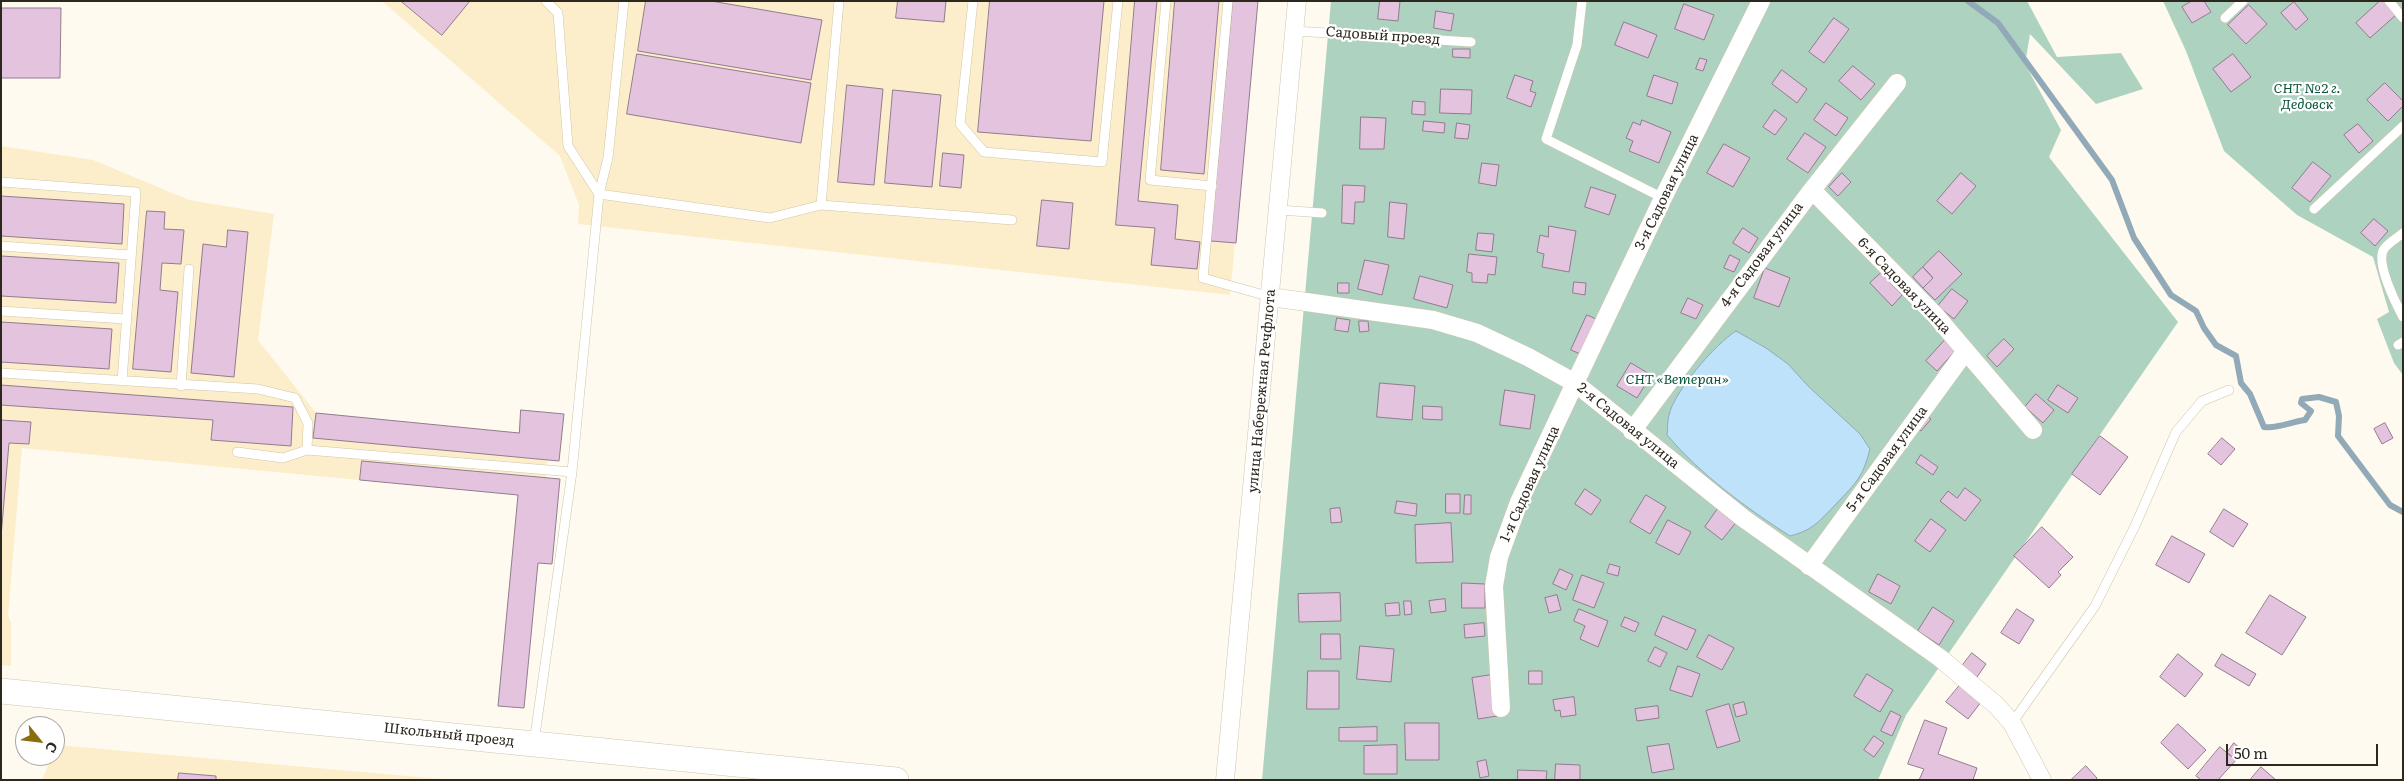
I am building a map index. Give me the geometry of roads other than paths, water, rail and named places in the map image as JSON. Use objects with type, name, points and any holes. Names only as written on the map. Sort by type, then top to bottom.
[{"type":"street","name":"улица Набережная Речфлота","points":[[1225,780],[1297,1]]},
{"type":"street","name":"3-я Садовая улица","points":[[1575,383],[1663,198],[1761,1]]},
{"type":"street","name":"4-я Садовая улица","points":[[1632,431],[1812,190],[1897,83]]},
{"type":"street","name":"6-я Садовая улица","points":[[1812,190],[1936,316],[2034,430]]},
{"type":"street","name":"2-я Садовая улица","points":[[1271,298],[1433,320],[1486,337],[1528,357],[1575,383],[1632,431],[1809,566],[1940,658],[1996,705],[2012,723],[2042,780]]},
{"type":"street","name":"5-я Садовая улица","points":[[1809,566],[1966,352]]},
{"type":"street","name":"1-я Садовая улица","points":[[1501,708],[1494,586],[1498,557],[1519,502],[1575,383]]},
{"type":"street","name":"Школьный проезд","points":[[1,691],[896,780]]},
{"type":"lane","points":[[546,1],[558,13],[568,146],[599,194],[770,218],[821,205],[1012,220]]},
{"type":"lane","points":[[534,743],[572,472],[599,194],[608,158],[624,1]]},
{"type":"lane","points":[[821,205],[839,1]]},
{"type":"lane","points":[[973,1],[960,124],[984,152],[1102,162],[1118,1]]},
{"type":"lane","points":[[1166,1],[1150,180],[1212,186]]},
{"type":"lane","points":[[1228,1],[1203,278],[1271,298]]},
{"type":"lane","points":[[1582,1],[1577,45],[1546,139],[1663,198]]},
{"type":"lane","points":[[2225,18],[2243,1]]},
{"type":"lane","points":[[2389,1],[2403,18]]},
{"type":"lane","name":"Садовый проезд","points":[[1295,31],[1471,42]]},
{"type":"lane","points":[[2314,209],[2403,126]]},
{"type":"lane","points":[[1,182],[136,192],[125,319],[122,381]]},
{"type":"lane","points":[[1279,210],[1322,212]]},
{"type":"lane","points":[[2403,233],[2384,248],[2382,255],[2390,295],[2403,317]]},
{"type":"lane","points":[[1,246],[130,255]]},
{"type":"lane","points":[[181,386],[189,269]]},
{"type":"lane","points":[[1,311],[125,319]]},
{"type":"lane","points":[[1,373],[181,386],[258,389],[296,398],[308,423],[307,450]]},
{"type":"lane","points":[[2012,723],[2095,606],[2135,526],[2176,432],[2202,401],[2229,390]]},
{"type":"lane","points":[[237,452],[283,458],[307,450],[572,472]]},
{"type":"water","points":[[1736,331],[1766,348],[1788,364],[1808,386],[1860,434],[1870,449],[1858,479],[1849,490],[1816,524],[1798,534],[1790,536],[1725,490],[1694,464],[1667,435],[1669,415],[1672,405],[1679,394],[1696,369],[1717,346]]},
{"type":"waterway","points":[[1968,1],[1998,23],[2112,180],[2134,238],[2171,295],[2196,311],[2204,328],[2216,345],[2236,356],[2241,383],[2250,394],[2264,427],[2279,426],[2305,420],[2311,411],[2301,403],[2302,399],[2319,397],[2336,402],[2339,416],[2338,436],[2390,505],[2403,512]]},
{"type":"park label","name":"СНТ №2 г. Дедовск","points":[[2307,98]]},
{"type":"park label","name":"СНТ «Ветеран»","points":[[1677,380]]}]
